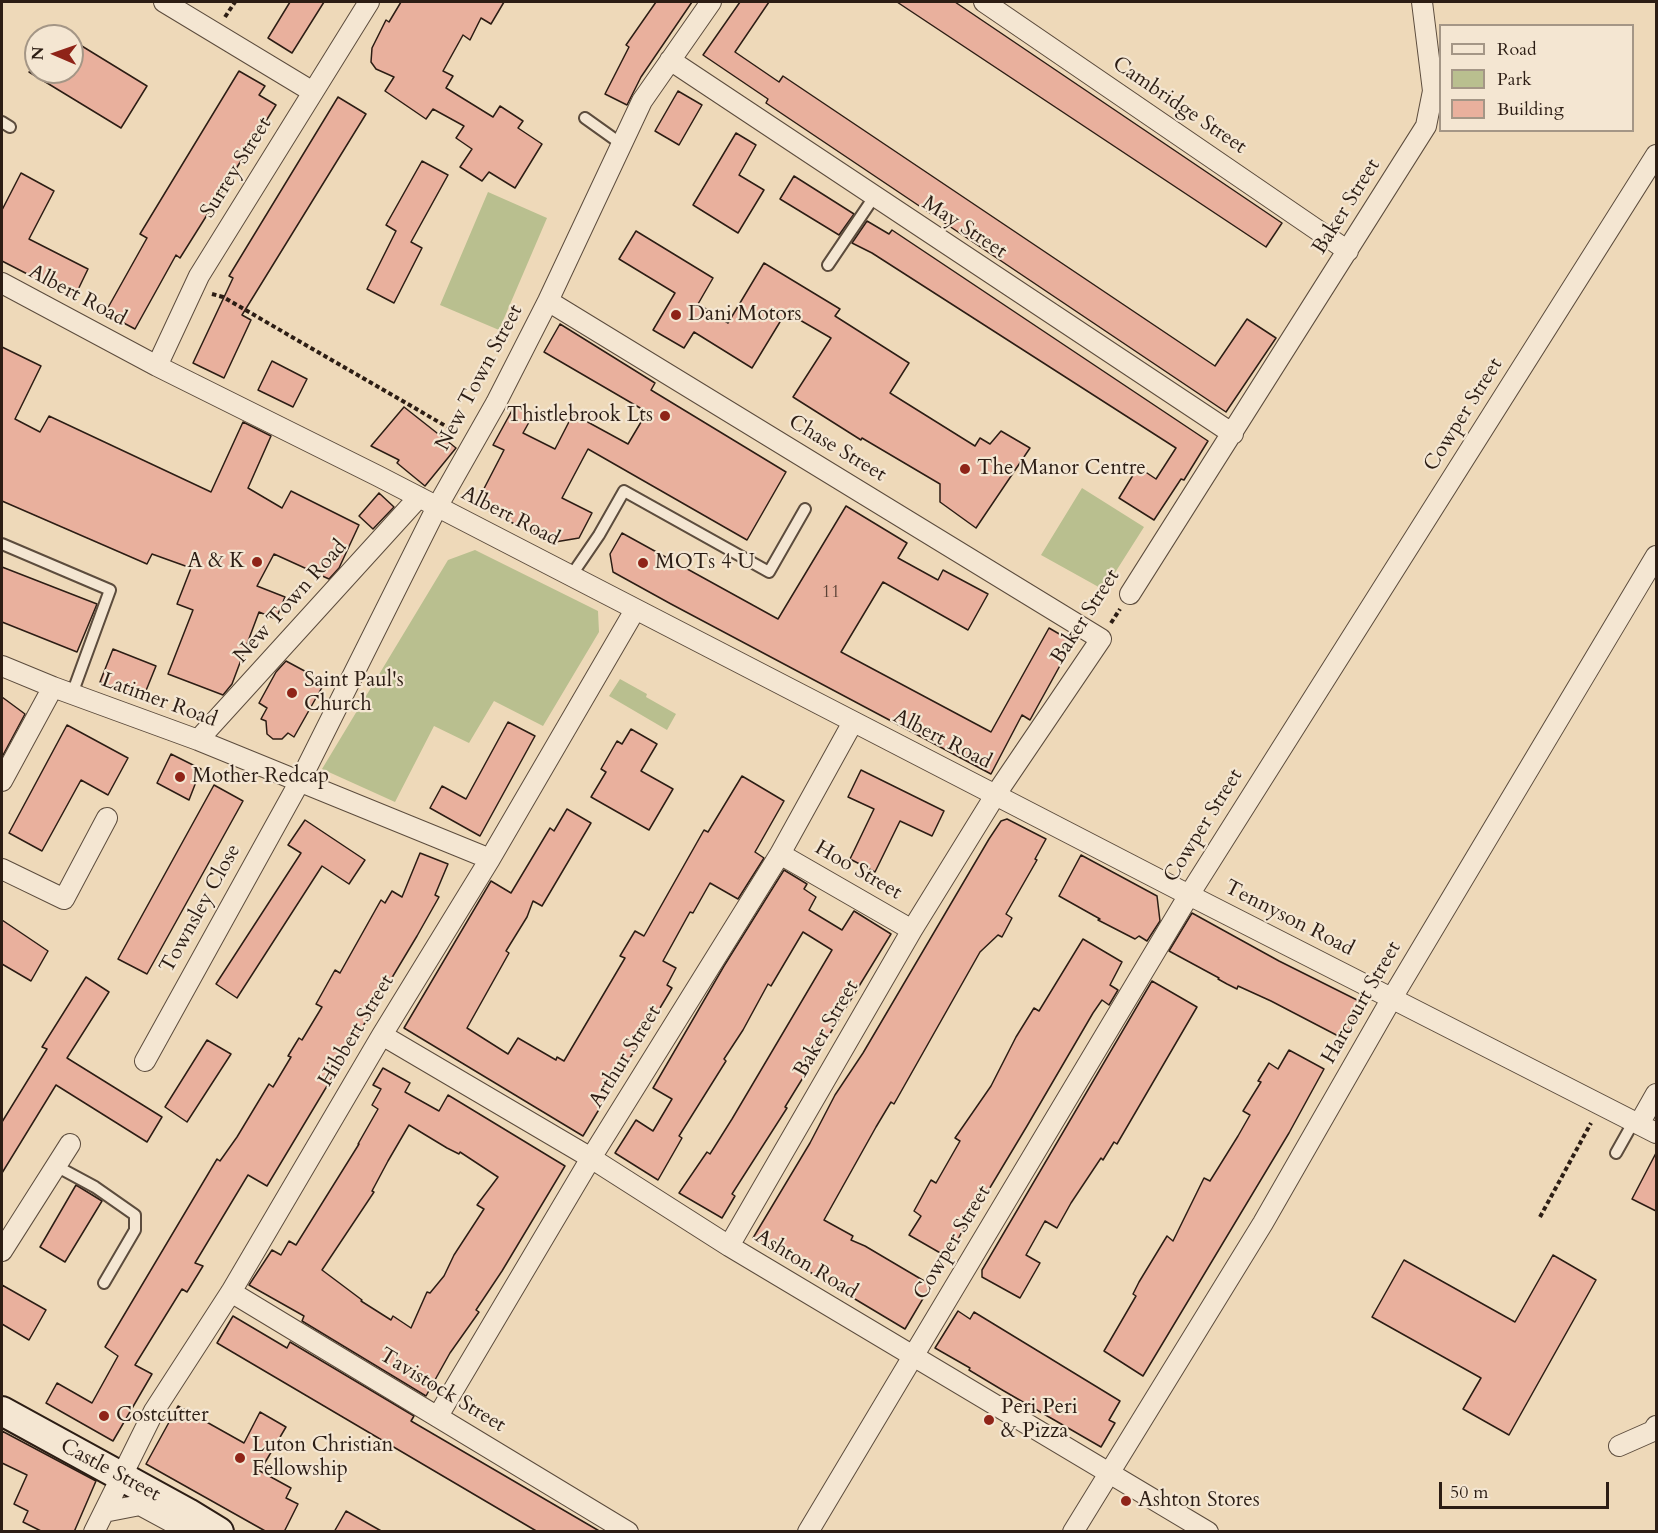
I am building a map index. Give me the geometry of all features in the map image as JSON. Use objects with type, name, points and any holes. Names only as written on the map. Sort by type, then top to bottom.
[{"type":"street","points":[[164,2],[313,92]]},
{"type":"street","name":"Surrey Street","points":[[157,366],[199,276],[369,2]]},
{"type":"street","name":"New Town Street","points":[[300,781],[438,507],[548,301],[620,143],[642,101],[711,2]]},
{"type":"street","name":"Cambridge Street","points":[[984,2],[1348,250]]},
{"type":"street","name":"Baker Street","points":[[1130,594],[1426,126],[1433,91],[1422,2]]},
{"type":"street","name":"May Street","points":[[670,60],[1233,434]]},
{"type":"street","name":"Cowper Street","points":[[808,1532],[1189,895],[1656,155]]},
{"type":"street","name":"Albert Road","points":[[2,283],[157,366],[419,497],[996,795]]},
{"type":"street","name":"Chase Street","points":[[548,301],[1101,639]]},
{"type":"street","name":"New Town Road","points":[[198,740],[419,497]]},
{"type":"street","name":"Harcourt Street","points":[[1073,1532],[1263,1223],[1392,998],[1656,556]]},
{"type":"street","name":"Hibbert Street","points":[[94,1532],[154,1411],[231,1292],[382,1035],[490,859],[635,610]]},
{"type":"street","name":"Baker Street","points":[[729,1246],[912,930],[996,795],[1101,639]]},
{"type":"street","name":"Latimer Road","points":[[2,666],[198,740],[490,859]]},
{"type":"street","points":[[2,781],[53,687]]},
{"type":"street","name":"Arthur Street","points":[[438,1416],[591,1158],[780,854],[853,722]]},
{"type":"street","name":"Townsley Close","points":[[145,1061],[300,781]]},
{"type":"street","name":"Tennyson Road","points":[[996,795],[1656,1133]]},
{"type":"street","points":[[2,869],[64,899],[107,818]]},
{"type":"street","name":"Hoo Street","points":[[780,854],[912,930]]},
{"type":"street","name":"Ashton Road","points":[[382,1035],[591,1158],[729,1246],[1209,1532]]},
{"type":"street","points":[[1636,1122],[1656,1094]]},
{"type":"street","points":[[2,1251],[70,1144]]},
{"type":"street","name":"Tavistock Street","points":[[231,1292],[628,1532]]},
{"type":"street","name":"Castle Street","points":[[2,1411],[219,1532]]},
{"type":"street","points":[[1619,1446],[1655,1432]]},
{"type":"street","name":"Castle Street","points":[[104,1512],[140,1505],[190,1532]]},
{"type":"lane","points":[[585,118],[620,143]]},
{"type":"lane","points":[[828,265],[874,197]]},
{"type":"lane","points":[[571,576],[599,535],[624,491],[769,572],[805,510]]},
{"type":"lane","points":[[2,544],[110,590],[72,694]]},
{"type":"lane","points":[[1616,1154],[1636,1122]]},
{"type":"lane","points":[[56,1166],[95,1187],[135,1215],[135,1230],[104,1283]]},
{"type":"path","points":[[194,289],[223,297],[474,442]]},
{"type":"path","name":"Baker Street","points":[[1101,639],[1130,594]]},
{"type":"path","points":[[1540,1217],[1601,1104]]},
{"type":"green space","points":[[488,192],[547,218],[499,330],[440,305]]},
{"type":"green space","points":[[1082,488],[1144,527],[1104,590],[1041,555]]},
{"type":"green space","points":[[475,550],[598,611],[599,632],[543,726],[494,701],[469,743],[434,726],[395,802],[322,769],[448,560]]},
{"type":"green space","points":[[620,679],[676,714],[667,730],[609,696]]},
{"type":"building","points":[[290,2],[324,2],[292,53],[268,38]]},
{"type":"building","points":[[401,2],[504,2],[491,24],[481,18],[470,40],[463,35],[443,71],[453,76],[446,88],[493,117],[500,106],[523,121],[518,128],[542,144],[515,188],[489,172],[482,181],[460,167],[472,149],[456,138],[464,126],[433,109],[426,119],[385,91],[394,77],[376,69],[371,62],[372,48],[386,20],[389,22]]},
{"type":"building","points":[[656,2],[692,2],[641,77],[627,105],[605,94],[629,47],[626,45]]},
{"type":"building","points":[[740,2],[769,2],[735,52],[779,82],[783,76],[1215,366],[1247,319],[1276,338],[1226,412],[766,103],[768,99],[703,55]]},
{"type":"building","points":[[897,2],[955,2],[1282,223],[1266,247]]},
{"type":"building","points":[[84,47],[147,86],[121,128],[49,84],[84,84]]},
{"type":"building","points":[[239,71],[265,86],[259,95],[276,105],[180,258],[176,255],[135,329],[105,313],[147,238],[140,234]]},
{"type":"building","points":[[678,91],[702,105],[679,145],[655,131]]},
{"type":"building","points":[[338,97],[366,114],[242,315],[251,320],[224,378],[193,363],[233,278],[229,276]]},
{"type":"building","points":[[736,133],[756,145],[739,175],[764,190],[738,233],[693,205]]},
{"type":"building","points":[[422,161],[448,175],[411,242],[422,248],[394,303],[367,289],[396,231],[386,225]]},
{"type":"building","points":[[21,173],[54,191],[29,239],[88,269],[74,298],[2,261],[2,210]]},
{"type":"building","points":[[794,176],[854,214],[839,235],[780,199]]},
{"type":"building","points":[[867,221],[889,234],[892,230],[1208,441],[1184,480],[1181,479],[1154,520],[1119,498],[1138,467],[1156,479],[1176,448],[872,253],[852,243]]},
{"type":"building","points":[[636,231],[713,278],[698,304],[728,323],[764,263],[840,309],[835,316],[909,363],[890,393],[975,446],[980,438],[990,444],[1001,431],[1030,448],[976,528],[940,502],[940,484],[862,438],[861,440],[793,397],[831,338],[786,312],[752,368],[694,332],[684,348],[653,330],[675,293],[619,259]]},
{"type":"building","points":[[560,324],[655,383],[651,390],[786,472],[747,540],[588,449],[562,498],[592,513],[579,538],[555,542],[533,530],[532,533],[476,504],[504,450],[493,445],[515,405],[533,415],[523,433],[555,449],[573,414],[628,444],[647,412],[544,352]]},
{"type":"building","points":[[2,347],[41,366],[15,419],[40,432],[49,416],[211,492],[243,422],[271,436],[248,488],[282,508],[291,491],[359,525],[339,568],[329,579],[274,554],[257,586],[285,597],[276,619],[259,612],[232,684],[223,695],[168,674],[193,610],[177,604],[191,568],[152,554],[147,564],[2,501]]},
{"type":"building","points":[[272,361],[307,379],[293,407],[258,390]]},
{"type":"building","points":[[404,407],[456,448],[425,486],[397,463],[399,460],[371,446]]},
{"type":"building","points":[[379,493],[394,507],[373,529],[359,516]]},
{"type":"building","points":[[846,506],[907,543],[898,558],[938,580],[943,570],[988,594],[968,630],[883,582],[841,652],[991,732],[1049,628],[1073,642],[1030,720],[1022,715],[991,774],[613,572],[610,554],[622,533],[778,619]]},
{"type":"building","points":[[2,567],[97,604],[77,652],[2,622]]},
{"type":"building","points":[[113,649],[156,666],[143,698],[100,682]]},
{"type":"building","name":"Saint Paul's Church","points":[[286,661],[325,682],[294,737],[288,733],[282,739],[273,739],[267,734],[266,721],[261,719],[267,708],[259,703],[276,672]]},
{"type":"building","points":[[2,697],[25,714],[2,757]]},
{"type":"building","points":[[508,722],[535,736],[480,836],[430,808],[442,786],[466,799]]},
{"type":"building","points":[[67,725],[128,758],[108,795],[81,780],[42,851],[9,833]]},
{"type":"building","points":[[631,729],[657,744],[641,771],[673,789],[649,830],[591,797],[606,772],[601,769],[617,741],[622,744]]},
{"type":"building","name":"Mother Redcap","points":[[171,754],[201,769],[189,800],[157,783]]},
{"type":"building","points":[[861,770],[944,811],[932,836],[900,821],[875,872],[850,859],[874,809],[848,797]]},
{"type":"building","points":[[742,776],[784,801],[755,852],[764,858],[738,899],[710,883],[693,913],[690,912],[663,961],[676,968],[667,985],[672,988],[583,1136],[404,1028],[491,881],[511,893],[550,828],[554,831],[567,809],[591,823],[542,906],[533,901],[527,917],[506,951],[509,953],[467,1028],[508,1054],[518,1038],[556,1060],[557,1057],[564,1061],[625,958],[620,956],[635,931],[644,936],[704,830],[708,832]]},
{"type":"building","points":[[214,785],[243,801],[147,974],[118,959]]},
{"type":"building","points":[[1007,819],[1046,839],[1035,859],[1037,860],[1006,914],[1012,918],[1002,937],[998,935],[980,952],[894,1104],[891,1102],[824,1220],[853,1236],[851,1240],[931,1285],[905,1329],[753,1238],[810,1143],[835,1095],[863,1053],[989,839],[1001,821]]},
{"type":"building","points":[[305,820],[365,860],[349,884],[322,866],[237,998],[216,984],[301,853],[288,845]]},
{"type":"building","points":[[420,853],[448,864],[435,895],[439,897],[267,1186],[248,1175],[195,1263],[203,1266],[187,1292],[182,1289],[135,1365],[152,1374],[113,1441],[46,1403],[57,1383],[92,1403],[118,1356],[105,1347],[217,1159],[220,1161],[237,1137],[269,1084],[273,1087],[291,1057],[288,1056],[299,1038],[302,1040],[322,1007],[316,1004],[335,970],[340,973],[381,900],[385,903],[392,891],[402,897]]},
{"type":"building","points":[[1081,855],[1157,896],[1160,921],[1147,941],[1139,936],[1135,939],[1059,896]]},
{"type":"building","points":[[784,870],[807,884],[804,889],[816,897],[809,910],[842,930],[854,911],[891,934],[785,1107],[787,1108],[732,1194],[735,1196],[722,1218],[679,1193],[707,1152],[710,1154],[832,950],[803,932],[771,986],[768,984],[724,1059],[726,1061],[679,1136],[682,1138],[658,1180],[615,1153],[636,1120],[653,1131],[672,1099],[653,1088],[724,966]]},
{"type":"building","points":[[1192,913],[1279,961],[1363,1003],[1344,1039],[1271,1001],[1238,986],[1237,989],[1227,984],[1169,951]]},
{"type":"building","points":[[2,920],[48,951],[31,981],[2,964]]},
{"type":"building","points":[[1083,939],[1122,962],[1110,985],[1118,990],[1109,1005],[1102,1000],[1093,1013],[976,1211],[971,1218],[969,1217],[949,1258],[909,1235],[921,1216],[914,1211],[931,1180],[936,1183],[960,1141],[955,1138],[991,1086],[1034,1008],[1039,1011]]},
{"type":"building","points":[[86,977],[109,992],[67,1058],[162,1117],[147,1142],[56,1085],[2,1173],[2,1122],[47,1049],[42,1047]]},
{"type":"building","points":[[1152,981],[1197,1007],[1117,1144],[1114,1142],[1103,1160],[1101,1158],[1057,1228],[1045,1221],[1026,1255],[1040,1263],[1020,1298],[982,1277],[982,1270]]},
{"type":"building","points":[[207,1040],[231,1054],[187,1122],[165,1107]]},
{"type":"building","points":[[1289,1050],[1324,1069],[1289,1133],[1143,1376],[1104,1351],[1136,1296],[1133,1294],[1139,1282],[1167,1236],[1173,1241],[1204,1178],[1210,1181],[1238,1136],[1250,1115],[1243,1111],[1261,1082],[1258,1081],[1269,1063],[1278,1069]]},
{"type":"building","points":[[383,1068],[410,1083],[405,1092],[439,1111],[448,1095],[565,1166],[476,1310],[479,1312],[450,1353],[426,1396],[302,1321],[304,1316],[249,1285],[272,1250],[281,1255],[289,1241],[296,1245],[359,1144],[378,1109],[372,1105],[381,1089],[373,1085]],"holes":[[[409,1125],[459,1154],[460,1152],[498,1177],[477,1205],[484,1209],[454,1255],[444,1276],[430,1293],[427,1292],[411,1328],[393,1316],[391,1320],[361,1301],[322,1270],[374,1192],[372,1191]]]},
{"type":"building","points":[[1656,1153],[1656,1211],[1632,1199]]},
{"type":"building","points":[[76,1185],[102,1201],[65,1262],[40,1247]]},
{"type":"building","points":[[1553,1255],[1596,1280],[1509,1435],[1463,1409],[1481,1378],[1372,1317],[1404,1260],[1515,1322]]},
{"type":"building","points":[[2,1285],[46,1310],[29,1340],[2,1324]]},
{"type":"building","points":[[958,1311],[970,1319],[974,1312],[1120,1401],[1109,1420],[1115,1423],[1101,1447],[935,1348]]},
{"type":"building","points":[[233,1316],[287,1348],[290,1342],[414,1416],[411,1421],[601,1532],[538,1532],[217,1343]]},
{"type":"building","name":"Luton Christian Fellowship","points":[[178,1406],[244,1443],[260,1412],[286,1427],[260,1471],[291,1488],[286,1498],[298,1504],[284,1532],[267,1532],[146,1464]]},
{"type":"building","points":[[2,1431],[96,1481],[74,1532],[43,1532],[23,1522],[28,1511],[14,1504],[27,1475],[2,1463]]},
{"type":"building","points":[[346,1511],[383,1532],[334,1532]]},
{"type":"place","name":"Dani Motors","points":[[676,315]]},
{"type":"place","name":"Thistlebrook Lts","points":[[665,416]]},
{"type":"place","name":"The Manor Centre","points":[[965,469]]},
{"type":"place","name":"A & K","points":[[257,562]]},
{"type":"place","name":"MOTs 4 U","points":[[643,563]]},
{"type":"place","name":"Saint Paul's Church","points":[[292,693]]},
{"type":"place","name":"Mother Redcap","points":[[180,777]]},
{"type":"place","name":"Costcutter","points":[[104,1416]]},
{"type":"place","name":"Peri Peri & Pizza","points":[[989,1420]]},
{"type":"place","name":"Luton Christian Fellowship","points":[[240,1458]]},
{"type":"place","name":"Ashton Stores","points":[[1126,1501]]}]
